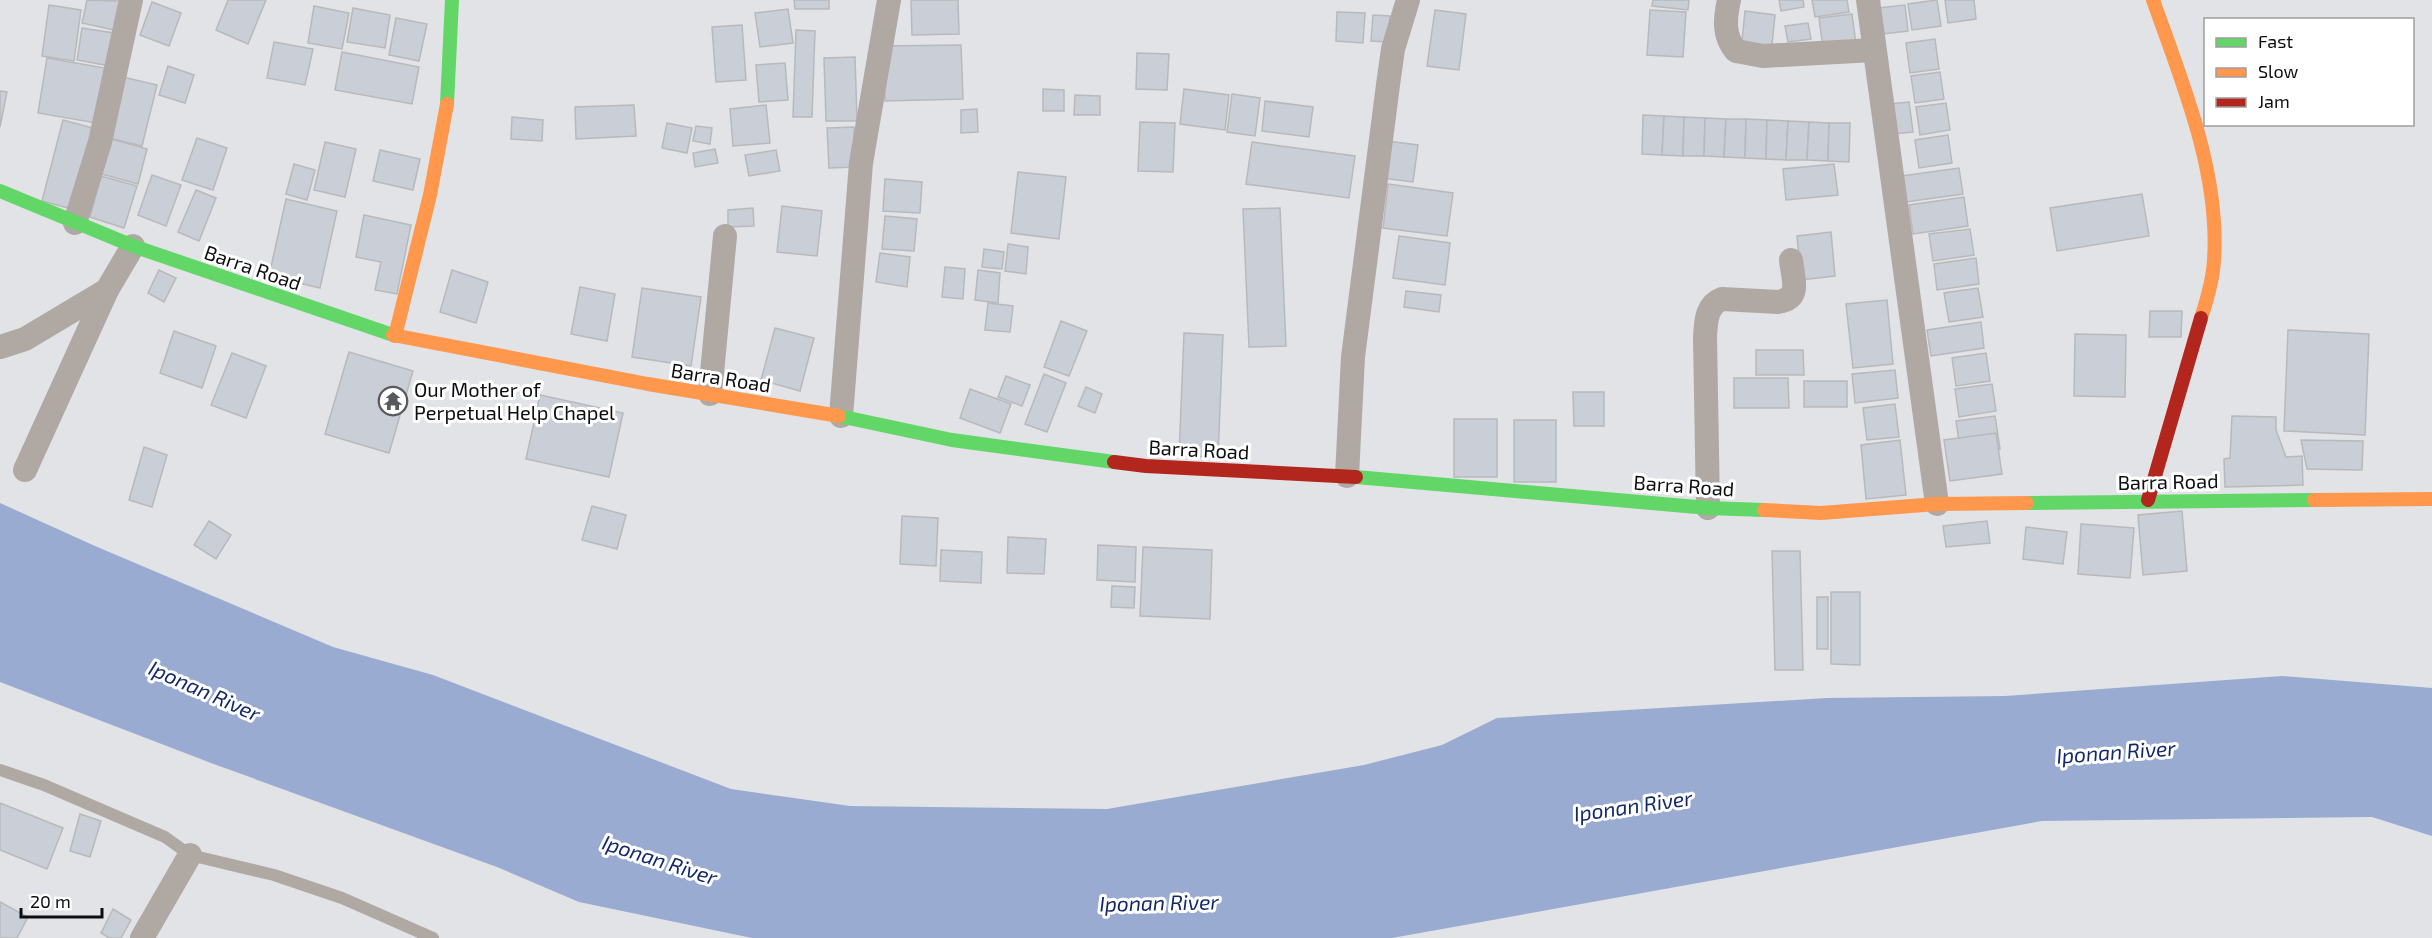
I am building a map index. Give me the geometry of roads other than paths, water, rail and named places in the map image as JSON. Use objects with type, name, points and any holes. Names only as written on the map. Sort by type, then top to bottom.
[{"type":"street","points":[[75,223],[100,142],[131,0]]},
{"type":"street","points":[[395,336],[423,232],[446,110],[453,0]]},
{"type":"street","points":[[841,416],[861,163],[889,0]]},
{"type":"street","points":[[1347,476],[1353,357],[1393,49],[1408,0]]},
{"type":"street","points":[[1729,0],[1725,21],[1726,34],[1736,51],[1762,56],[1874,50]]},
{"type":"street","points":[[1868,0],[1937,504]]},
{"type":"street","points":[[2148,500],[2206,302],[2214,261],[2214,226],[2203,160],[2180,78],[2153,0]]},
{"type":"street","name":"Barra Road","points":[[0,191],[133,246],[395,336],[841,416],[952,440],[1146,466],[1347,476],[1707,508],[1821,513],[1937,504],[2432,498]]},
{"type":"street","points":[[710,394],[725,236]]},
{"type":"street","points":[[25,470],[107,290],[133,246]]},
{"type":"street","points":[[1707,508],[1705,337],[1709,309],[1715,302],[1722,300],[1778,302],[1787,300],[1792,297],[1794,291],[1791,261]]},
{"type":"street","points":[[0,347],[33,334],[107,290]]},
{"type":"street","points":[[142,938],[190,855]]},
{"type":"lane","points":[[0,770],[44,785],[165,837],[190,855],[274,875],[342,898],[433,938]]},
{"type":"water","name":"Iponan River","points":[[0,503],[333,647],[433,675],[731,789],[850,806],[1107,809],[1364,765],[1442,745],[1497,718],[1827,698],[2005,696],[2282,676],[2432,688],[2432,836],[2372,817],[2042,821],[1392,938],[752,938],[579,902],[497,867],[211,763],[0,682]]},
{"type":"place","name":"Our Mother of Perpetual Help Chapel","points":[[393,401]]}]
